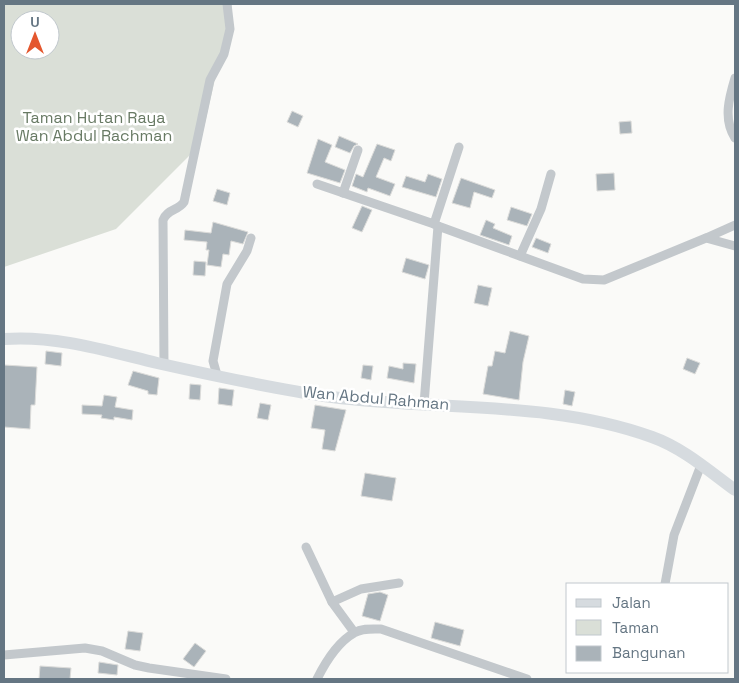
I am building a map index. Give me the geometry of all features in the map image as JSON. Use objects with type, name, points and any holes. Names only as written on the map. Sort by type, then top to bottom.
[{"type":"street","points":[[164,365],[163,220],[167,213],[182,206],[184,202],[210,80],[224,54],[230,29],[227,4]]},
{"type":"street","points":[[735,78],[730,94],[728,112],[730,128],[735,138]]},
{"type":"street","points":[[424,404],[436,225],[460,147]]},
{"type":"street","points":[[343,193],[358,150]]},
{"type":"street","points":[[520,256],[541,210],[551,174]]},
{"type":"street","points":[[317,184],[583,279],[604,280],[735,225]]},
{"type":"street","points":[[216,375],[213,361],[227,284],[246,251],[250,238]]},
{"type":"street","points":[[706,238],[735,246]]},
{"type":"street","name":"Wan Abdul Rahman","points":[[4,339],[64,342],[164,365],[333,397],[519,410],[595,422],[653,437],[683,451],[735,490]]},
{"type":"street","points":[[665,583],[674,535],[701,465]]},
{"type":"street","points":[[306,547],[332,602],[354,632]]},
{"type":"street","points":[[332,602],[361,589],[399,583]]},
{"type":"street","points":[[317,679],[330,656],[354,632],[364,629],[382,629],[527,679]]},
{"type":"street","points":[[4,655],[85,648],[102,651],[149,668],[226,679]]},
{"type":"green space","name":"Taman Hutan Raya Wan Abdul Rachman","points":[[4,4],[232,4],[200,145],[116,229],[4,267]]},
{"type":"building","points":[[292,111],[303,116],[298,127],[287,122]]},
{"type":"building","points":[[631,121],[632,133],[620,134],[619,122]]},
{"type":"building","points":[[339,136],[358,144],[354,146],[350,153],[335,147]]},
{"type":"building","points":[[318,139],[332,145],[325,162],[345,170],[340,183],[307,173]]},
{"type":"building","points":[[377,144],[395,150],[391,161],[384,158],[376,177],[395,184],[390,196],[368,188],[367,192],[352,186],[356,174],[363,177]]},
{"type":"building","points":[[614,173],[615,190],[597,191],[596,174]]},
{"type":"building","points":[[428,174],[442,179],[436,197],[402,187],[406,176],[425,182]]},
{"type":"building","points":[[461,178],[495,190],[492,198],[474,192],[470,208],[452,203]]},
{"type":"building","points":[[217,189],[230,193],[227,205],[213,201]]},
{"type":"building","points":[[362,206],[372,210],[362,232],[352,228]]},
{"type":"building","points":[[511,207],[532,214],[527,226],[507,220]]},
{"type":"building","points":[[486,220],[495,224],[493,228],[512,236],[509,245],[480,235]]},
{"type":"building","points":[[213,222],[248,232],[243,244],[231,241],[229,255],[223,254],[221,267],[207,265],[209,250],[206,250],[207,242],[184,240],[185,230],[211,233]]},
{"type":"building","points":[[536,238],[551,244],[548,253],[532,247]]},
{"type":"building","points":[[406,258],[429,265],[425,279],[402,272]]},
{"type":"building","points":[[194,261],[206,262],[205,276],[193,275]]},
{"type":"building","points":[[478,285],[492,288],[488,306],[474,303]]},
{"type":"building","points":[[510,331],[529,336],[523,362],[519,400],[483,394],[488,366],[492,366],[495,351],[505,353]]},
{"type":"building","points":[[46,351],[62,353],[61,366],[45,364]]},
{"type":"building","points":[[687,358],[700,363],[695,374],[683,369]]},
{"type":"building","points":[[403,363],[416,364],[414,383],[387,378],[389,366],[403,369]]},
{"type":"building","points":[[4,365],[37,367],[35,405],[31,405],[30,429],[4,427]]},
{"type":"building","points":[[363,365],[373,366],[371,380],[361,378]]},
{"type":"building","points":[[133,371],[159,378],[157,395],[148,394],[148,391],[128,385]]},
{"type":"building","points":[[190,384],[201,385],[200,400],[189,399]]},
{"type":"building","points":[[219,388],[234,390],[232,406],[218,404]]},
{"type":"building","points":[[565,390],[575,392],[572,406],[563,404]]},
{"type":"building","points":[[104,395],[117,397],[115,407],[133,410],[132,420],[114,417],[114,420],[101,418],[102,415],[82,414],[82,405],[102,406]]},
{"type":"building","points":[[260,403],[271,405],[268,420],[257,418]]},
{"type":"building","points":[[315,405],[346,410],[335,451],[322,449],[325,430],[311,428]]},
{"type":"building","points":[[365,473],[396,478],[392,501],[361,496]]},
{"type":"building","points":[[380,592],[388,595],[380,621],[362,616],[368,594]]},
{"type":"building","points":[[435,622],[464,630],[460,646],[431,638]]},
{"type":"building","points":[[128,631],[143,633],[140,651],[125,649]]},
{"type":"building","points":[[195,643],[206,651],[194,667],[183,659]]},
{"type":"building","points":[[99,662],[118,665],[117,675],[98,673]]},
{"type":"building","points":[[40,666],[71,668],[70,679],[39,679]]}]
